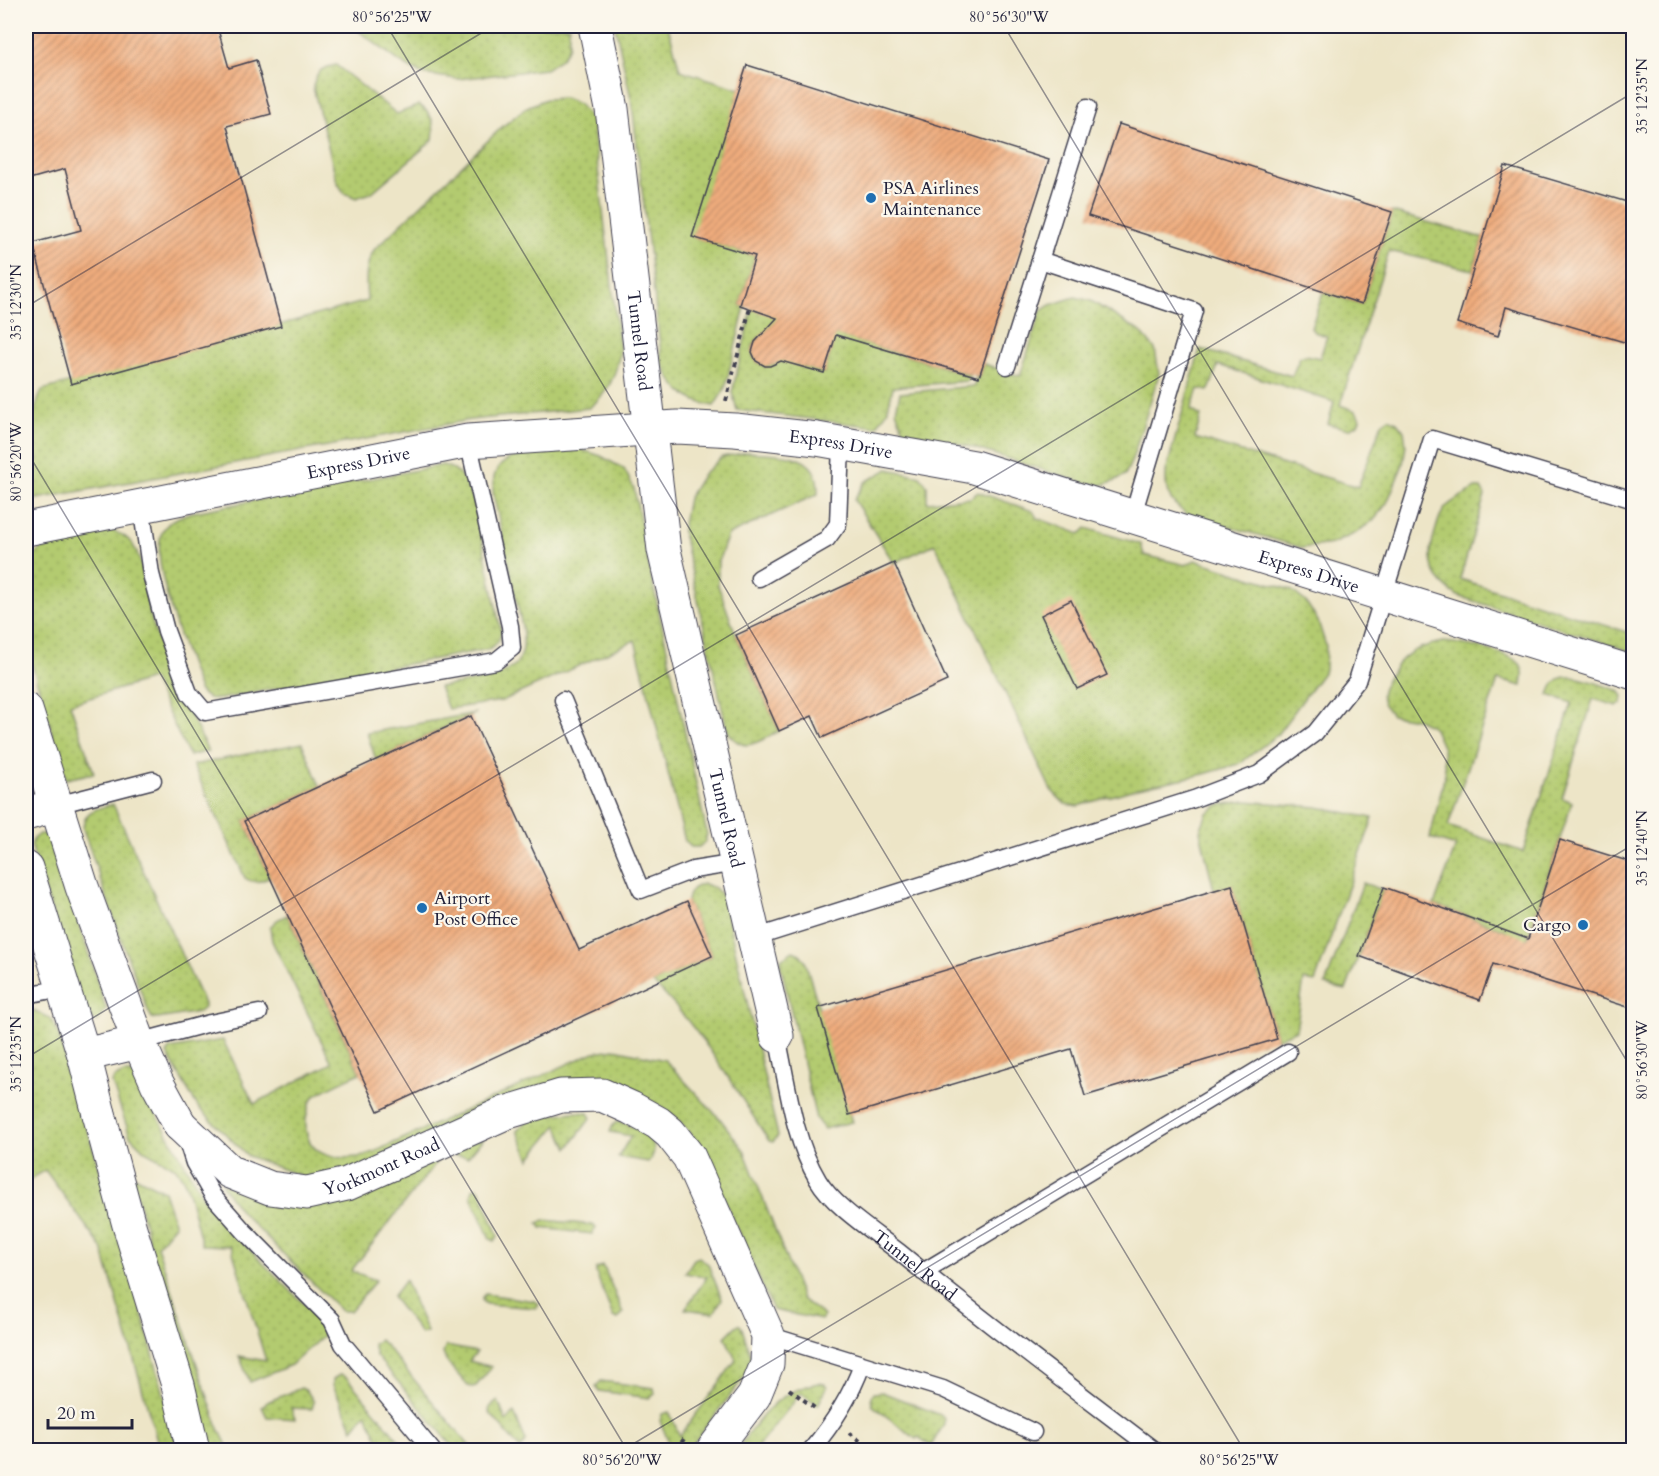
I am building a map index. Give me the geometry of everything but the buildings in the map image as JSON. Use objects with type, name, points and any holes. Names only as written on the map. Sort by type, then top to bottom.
[{"type":"street","name":"Tunnel Road","points":[[595,26],[612,109],[664,550],[777,1036]]},
{"type":"street","name":"Express Drive","points":[[26,529],[468,441],[651,428],[718,429],[841,444],[974,467],[1634,673]]},
{"type":"street","name":"Yorkmont Road","points":[[26,710],[82,886],[139,1042],[157,1083],[180,1125],[230,1172],[270,1188],[307,1193],[347,1184],[505,1113],[561,1096],[602,1095],[658,1123],[670,1133],[689,1157],[768,1335],[767,1364],[754,1396],[712,1450]]},
{"type":"street","points":[[26,814],[57,805]]},
{"type":"street","points":[[26,868],[84,1056],[129,1225],[178,1386],[193,1450]]},
{"type":"street","points":[[84,1056],[139,1042]]},
{"type":"lane","points":[[1007,366],[1088,108]]},
{"type":"lane","points":[[1040,260],[1194,311],[1132,518]]},
{"type":"lane","points":[[754,938],[1194,799],[1260,774],[1315,733],[1357,681],[1432,439],[1634,500]]},
{"type":"lane","points":[[141,505],[152,574],[166,631],[189,693],[205,712],[496,661],[512,648],[510,626],[468,441]]},
{"type":"lane","points":[[759,578],[827,538],[838,524],[841,444]]},
{"type":"lane","points":[[563,700],[640,890],[693,870],[737,863]]},
{"type":"lane","points":[[57,805],[153,780]]},
{"type":"lane","points":[[26,995],[63,988]]},
{"type":"lane","points":[[139,1042],[259,1013]]},
{"type":"lane","name":"Tunnel Road","points":[[777,1036],[797,1128],[809,1163],[819,1182],[833,1199],[923,1272],[1154,1450]]},
{"type":"lane","points":[[923,1272],[1288,1052]]},
{"type":"lane","points":[[180,1125],[194,1163],[213,1196],[332,1320],[343,1344],[432,1450]]},
{"type":"lane","points":[[768,1335],[943,1389],[1033,1432]]},
{"type":"lane","points":[[811,1450],[834,1422],[853,1390],[862,1365]]},
{"type":"path","points":[[718,429],[750,308]]},
{"type":"green space","points":[[352,26],[569,26],[569,46],[562,58],[546,69],[458,79],[421,74],[400,62]]},
{"type":"green space","points":[[615,26],[668,26],[680,70],[740,89],[693,237],[755,256],[740,305],[745,307],[725,389],[714,406],[688,397],[676,387],[662,363],[632,103]]},
{"type":"green space","points":[[336,65],[397,114],[419,105],[430,116],[434,129],[433,140],[371,193],[356,198],[344,193],[337,182],[313,87],[320,72]]},
{"type":"green space","points":[[564,98],[579,104],[592,120],[620,351],[610,383],[602,396],[589,408],[470,420],[26,501],[26,465],[37,461],[31,425],[42,390],[367,301],[367,269],[374,250],[503,126],[527,107],[546,99]]},
{"type":"green space","points":[[1392,212],[1483,238],[1473,270],[1389,251],[1340,405],[1356,411],[1360,419],[1358,424],[1349,429],[1328,424],[1334,402],[1218,365],[1210,388],[1208,391],[1198,389],[1191,410],[1201,416],[1195,438],[1358,487],[1382,423],[1389,418],[1397,422],[1404,431],[1406,444],[1403,464],[1387,503],[1375,519],[1356,533],[1332,544],[1303,548],[1186,514],[1169,496],[1166,471],[1200,349],[1292,376],[1300,357],[1305,355],[1320,358],[1327,336],[1314,332],[1311,328],[1323,292],[1362,304]]},
{"type":"green space","points":[[1075,297],[1091,301],[1140,331],[1155,349],[1159,374],[1132,460],[1125,475],[1102,485],[1084,483],[971,447],[903,430],[896,410],[900,393],[974,386],[976,377],[979,377],[984,364],[1020,376],[1041,311],[1050,305]]},
{"type":"green space","points":[[752,309],[970,375],[968,381],[893,387],[887,412],[876,427],[737,410],[732,392]],"holes":[[[763,335],[783,358],[775,365],[765,366],[753,356],[753,347]],[[831,351],[824,373],[793,364]]]},
{"type":"green space","points":[[579,449],[601,456],[624,469],[634,488],[707,834],[705,842],[699,847],[691,847],[685,841],[635,640],[502,701],[448,709],[439,687],[495,676],[514,665],[523,651],[522,626],[493,493],[495,474],[501,465],[520,455]]},
{"type":"green space","points":[[748,452],[786,455],[805,462],[816,476],[818,494],[728,535],[718,562],[718,585],[736,635],[779,731],[745,745],[733,738],[727,730],[682,529],[688,498],[703,474],[722,457]]},
{"type":"green space","points":[[443,465],[456,471],[464,480],[475,505],[501,631],[496,644],[489,649],[220,699],[208,698],[201,693],[179,635],[161,568],[159,549],[161,535],[169,523],[189,513]]},
{"type":"green space","points":[[888,469],[920,476],[927,485],[927,502],[970,498],[978,492],[1033,511],[1037,518],[1080,534],[1086,528],[1141,544],[1144,555],[1186,565],[1195,560],[1291,590],[1306,602],[1318,621],[1326,646],[1325,670],[1277,735],[1239,764],[1138,788],[1078,806],[1065,804],[1051,790],[935,544],[894,563],[854,500],[865,482]]},
{"type":"green space","points":[[1475,488],[1481,488],[1485,495],[1460,579],[1633,634],[1633,652],[1458,596],[1442,583],[1436,576],[1431,561],[1432,542],[1438,521],[1447,506]]},
{"type":"green space","points":[[108,529],[132,543],[138,554],[149,610],[160,646],[208,751],[189,756],[152,679],[70,704],[94,773],[66,779],[26,645],[26,563],[53,542],[74,535]]},
{"type":"green space","points":[[1443,642],[1496,652],[1515,660],[1522,667],[1522,686],[1498,680],[1448,826],[1523,852],[1572,703],[1549,695],[1554,684],[1564,677],[1580,678],[1619,691],[1623,696],[1622,703],[1617,706],[1593,699],[1562,798],[1572,802],[1517,971],[1505,930],[1434,905],[1456,846],[1430,838],[1445,774],[1443,749],[1433,727],[1417,719],[1392,715],[1381,697],[1386,681],[1403,659],[1416,650]]},
{"type":"green space","points":[[476,713],[376,760],[367,733]]},
{"type":"green space","points":[[302,743],[320,786],[244,821],[270,877],[260,881],[251,881],[245,878],[193,765]]},
{"type":"green space","points":[[1246,801],[1317,807],[1373,818],[1315,982],[1304,980],[1296,1030],[1277,1039],[1232,886],[1214,890],[1200,831],[1207,813],[1219,805]]},
{"type":"green space","points":[[113,804],[204,1004],[204,1008],[199,1012],[158,1019],[152,1018],[149,1013],[83,829],[86,817],[92,811]]},
{"type":"green space","points":[[39,834],[46,834],[52,838],[106,1009],[98,1021],[89,1020],[84,1015],[31,845]]},
{"type":"green space","points":[[1363,883],[1383,890],[1346,990],[1325,985]]},
{"type":"green space","points":[[703,884],[718,891],[725,906],[778,1136],[773,1142],[769,1141],[701,1038],[653,983],[712,956],[687,901],[692,889]]},
{"type":"green space","points":[[287,915],[360,1073],[312,1099],[306,1117],[306,1132],[315,1149],[332,1157],[365,1156],[594,1052],[615,1049],[665,1060],[721,1120],[744,1150],[802,1299],[824,1316],[821,1320],[773,1310],[699,1143],[675,1116],[636,1092],[604,1082],[340,1177],[306,1178],[248,1156],[198,1107],[167,1054],[170,1049],[223,1040],[254,1104],[332,1063],[272,941],[270,927]]},
{"type":"green space","points":[[793,951],[805,960],[852,1122],[824,1129],[816,1119],[781,967],[781,959]]},
{"type":"green space","points":[[33,1010],[50,1018],[57,1030],[131,1272],[178,1447],[175,1450],[162,1450],[159,1447],[102,1248],[45,1170],[26,1183],[26,1012]]},
{"type":"green space","points":[[124,1073],[132,1073],[137,1080],[207,1203],[244,1244],[325,1325],[326,1333],[291,1365],[250,1382],[239,1356],[266,1361],[231,1246],[202,1245],[186,1184],[176,1168],[145,1151],[130,1136],[112,1083],[114,1078]]},
{"type":"green space","points":[[574,1112],[588,1113],[591,1118],[569,1147],[557,1125],[530,1159],[517,1131],[529,1118]]},
{"type":"green space","points":[[619,1121],[641,1131],[652,1142],[653,1155],[648,1162],[618,1157],[631,1136],[610,1132],[613,1125]]},
{"type":"green space","points":[[484,1138],[468,1157],[443,1154],[351,1271],[376,1280],[350,1311],[341,1311],[241,1212],[223,1187],[223,1183],[266,1200]]},
{"type":"green space","points":[[131,1174],[164,1191],[175,1225],[157,1246],[217,1424],[229,1450],[206,1450]]},
{"type":"green space","points":[[477,1187],[498,1236],[495,1241],[490,1239],[471,1196],[473,1189]]},
{"type":"green space","points":[[544,1220],[593,1225],[596,1228],[592,1234],[541,1228],[538,1223]]},
{"type":"green space","points":[[699,1257],[708,1264],[722,1299],[714,1313],[685,1309],[707,1277],[685,1273],[694,1259]]},
{"type":"green space","points":[[602,1266],[623,1313],[618,1319],[613,1317],[596,1273],[596,1269]]},
{"type":"green space","points":[[405,1280],[427,1332],[421,1334],[392,1297]]},
{"type":"green space","points":[[485,1294],[535,1301],[539,1304],[537,1308],[486,1304],[482,1301]]},
{"type":"green space","points":[[737,1325],[742,1328],[751,1356],[749,1371],[688,1450],[669,1450],[671,1448],[660,1421],[662,1414],[669,1412],[680,1436],[736,1360],[725,1337]]},
{"type":"green space","points":[[380,1340],[473,1450],[456,1450],[376,1356],[373,1344]]},
{"type":"green space","points":[[446,1346],[477,1352],[469,1361],[492,1367],[476,1386],[468,1386],[446,1361],[443,1353]]},
{"type":"green space","points":[[341,1374],[348,1379],[407,1450],[383,1450],[366,1413],[353,1429],[333,1385],[333,1379]]},
{"type":"green space","points":[[601,1381],[654,1388],[655,1394],[650,1398],[599,1391],[596,1386]]},
{"type":"green space","points":[[818,1383],[825,1384],[827,1387],[818,1405],[801,1393],[755,1450],[736,1450],[762,1417],[780,1399],[803,1387]]},
{"type":"green space","points":[[301,1388],[307,1391],[314,1402],[312,1409],[291,1408],[295,1419],[267,1417],[262,1407],[267,1402]]},
{"type":"green space","points":[[882,1392],[941,1415],[944,1424],[931,1446],[918,1437],[916,1439],[872,1405],[871,1396]]},
{"type":"green space","points":[[498,1401],[506,1421],[514,1413],[526,1441],[520,1449],[489,1412],[490,1407]]},
{"type":"place","name":"PSA Airlines Maintenance","points":[[871,198]]},
{"type":"place","name":"Airport Post Office","points":[[422,908]]},
{"type":"place","name":"Cargo","points":[[1583,925]]}]
